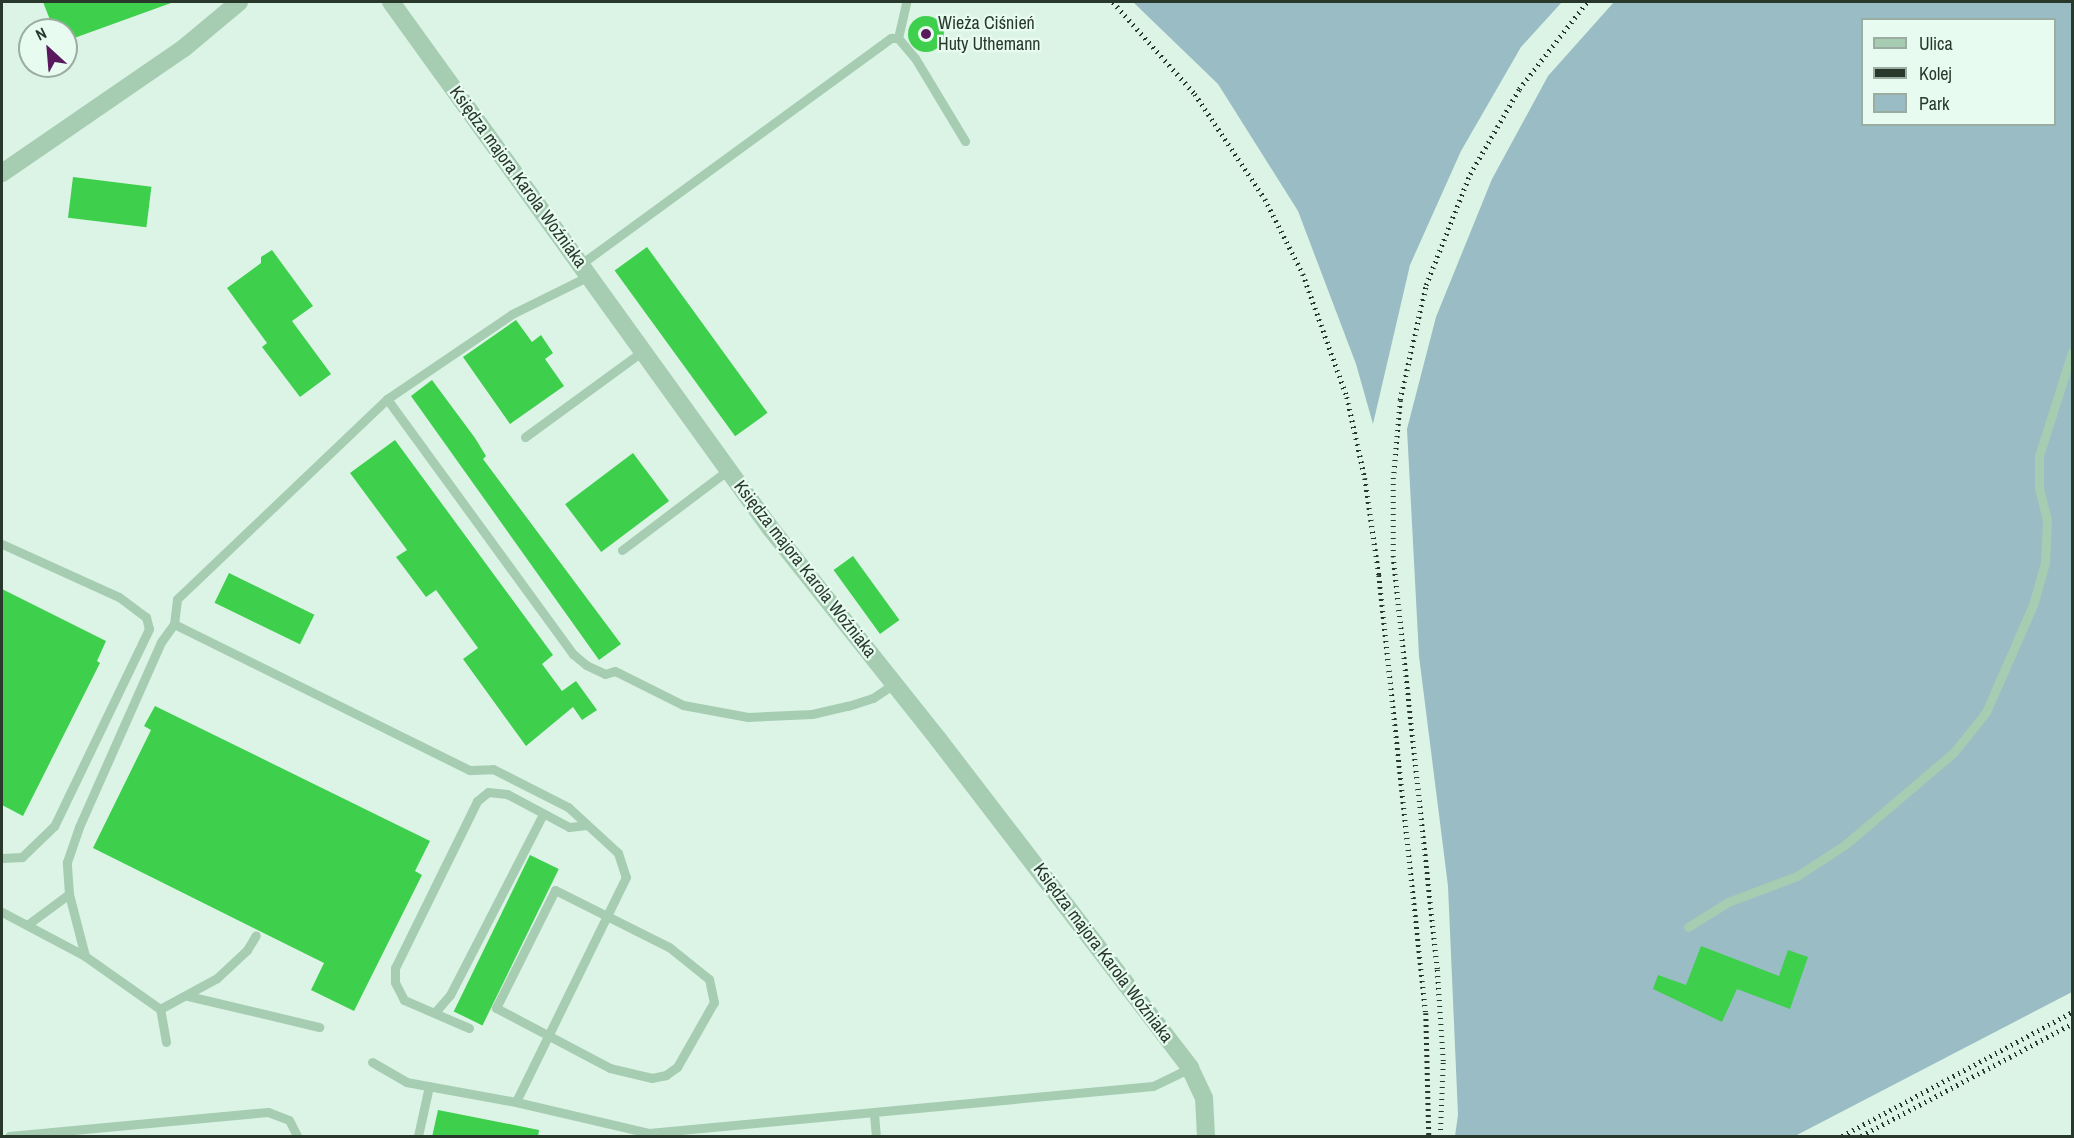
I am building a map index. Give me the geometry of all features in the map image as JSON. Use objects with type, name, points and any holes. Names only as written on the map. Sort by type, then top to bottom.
[{"type":"street","points":[[2,172],[184,48],[239,2]]},
{"type":"street","name":"Księdza majora Karola Woźniaka","points":[[391,2],[728,470],[1190,1068],[1204,1098],[1206,1137]]},
{"type":"lane","points":[[898,38],[906,2]]},
{"type":"lane","points":[[85,956],[69,894],[67,862],[79,827],[161,642],[174,624],[177,599],[387,399],[512,314],[585,270],[891,38],[898,38],[915,58],[965,141]]},
{"type":"lane","points":[[525,437],[643,351]]},
{"type":"lane","points":[[1688,927],[1728,902],[1797,876],[1846,844],[1954,752],[1986,712],[2033,605],[2045,563],[2047,520],[2039,487],[2039,456],[2073,352]]},
{"type":"lane","points":[[387,399],[573,654],[586,665],[605,674],[615,671],[683,705],[748,717],[812,714],[848,706],[873,698],[894,684]]},
{"type":"lane","points":[[622,550],[728,470]]},
{"type":"lane","points":[[2,544],[119,597],[146,617],[149,629],[54,826],[22,856],[2,858]]},
{"type":"lane","points":[[174,624],[470,770],[493,769],[568,807],[618,854],[626,877],[546,1035],[516,1102]]},
{"type":"lane","points":[[469,1028],[436,1011],[404,1000],[395,982],[395,968],[477,801],[488,792],[507,794],[569,827],[587,825]]},
{"type":"lane","points":[[436,1011],[450,995],[543,814]]},
{"type":"lane","points":[[555,890],[608,916],[669,947],[709,980],[714,1002],[677,1067],[652,1078],[610,1068],[496,1008],[555,890]]},
{"type":"lane","points":[[27,925],[69,894]]},
{"type":"lane","points":[[2,912],[85,956],[160,1009],[166,1042]]},
{"type":"lane","points":[[160,1009],[218,978],[247,950],[256,935]]},
{"type":"lane","points":[[188,996],[319,1027]]},
{"type":"lane","points":[[372,1062],[406,1082],[516,1102],[649,1133],[874,1114],[1153,1086],[1190,1068]]},
{"type":"lane","points":[[418,1137],[429,1086]]},
{"type":"lane","points":[[9,1137],[268,1112],[289,1120],[297,1137]]},
{"type":"lane","points":[[874,1114],[876,1137]]},
{"type":"green space","points":[[1133,2],[1562,2],[1521,47],[1461,151],[1410,265],[1373,424],[1356,364],[1298,211],[1218,84]]},
{"type":"green space","points":[[1614,2],[2072,2],[2072,992],[1795,1136],[1455,1136],[1458,1115],[1448,886],[1419,656],[1407,429],[1436,317],[1492,179],[1548,76]]},
{"type":"building","points":[[43,2],[171,3],[78,37],[78,18],[49,18]]},
{"type":"building","name":"Wieża Ciśnień Huty Uthemann","points":[[926,16],[939,21],[944,34],[939,47],[926,52],[913,47],[908,34],[913,21]]},
{"type":"building","points":[[73,177],[151,187],[146,227],[68,218]]},
{"type":"building","points":[[647,247],[767,413],[735,436],[615,271]]},
{"type":"building","points":[[272,250],[313,306],[292,321],[331,374],[300,397],[262,347],[267,343],[227,288],[261,263],[261,257]]},
{"type":"building","points":[[516,320],[532,342],[541,335],[553,353],[545,359],[564,386],[510,424],[463,357]]},
{"type":"building","points":[[432,380],[475,438],[486,456],[483,459],[621,644],[599,660],[411,396]]},
{"type":"building","points":[[395,440],[553,655],[542,664],[562,691],[576,681],[597,710],[582,720],[573,707],[526,746],[463,659],[478,648],[436,590],[426,597],[396,557],[407,550],[350,473]]},
{"type":"building","points":[[633,453],[669,501],[601,552],[565,504]]},
{"type":"building","points":[[853,556],[899,620],[880,634],[834,570]]},
{"type":"building","points":[[229,573],[314,615],[300,644],[215,603]]},
{"type":"building","points":[[2,589],[106,641],[97,661],[100,663],[23,816],[2,805]]},
{"type":"building","points":[[155,706],[430,841],[415,871],[422,875],[354,1011],[311,990],[324,963],[93,848],[151,730],[144,726]]},
{"type":"building","points":[[530,855],[559,869],[482,1025],[454,1011]]},
{"type":"building","points":[[1701,946],[1779,976],[1788,950],[1808,957],[1790,1009],[1737,989],[1722,1022],[1653,989],[1658,975],[1686,985]]},
{"type":"building","points":[[438,1110],[539,1130],[538,1137],[432,1137]]},
{"type":"railway","points":[[1113,2],[1195,94],[1265,199],[1303,274],[1347,397],[1365,478],[1379,575],[1426,1013],[1429,1136]]},
{"type":"railway","points":[[1440,1136],[1443,1061],[1437,969],[1393,557],[1393,479],[1400,400],[1426,285],[1470,174],[1519,89],[1587,2]]},
{"type":"railway","points":[[1842,1136],[2072,1012]]},
{"type":"railway","points":[[1861,1136],[2072,1024]]},
{"type":"place","name":"Wieża Ciśnień Huty Uthemann","points":[[926,34]]}]
